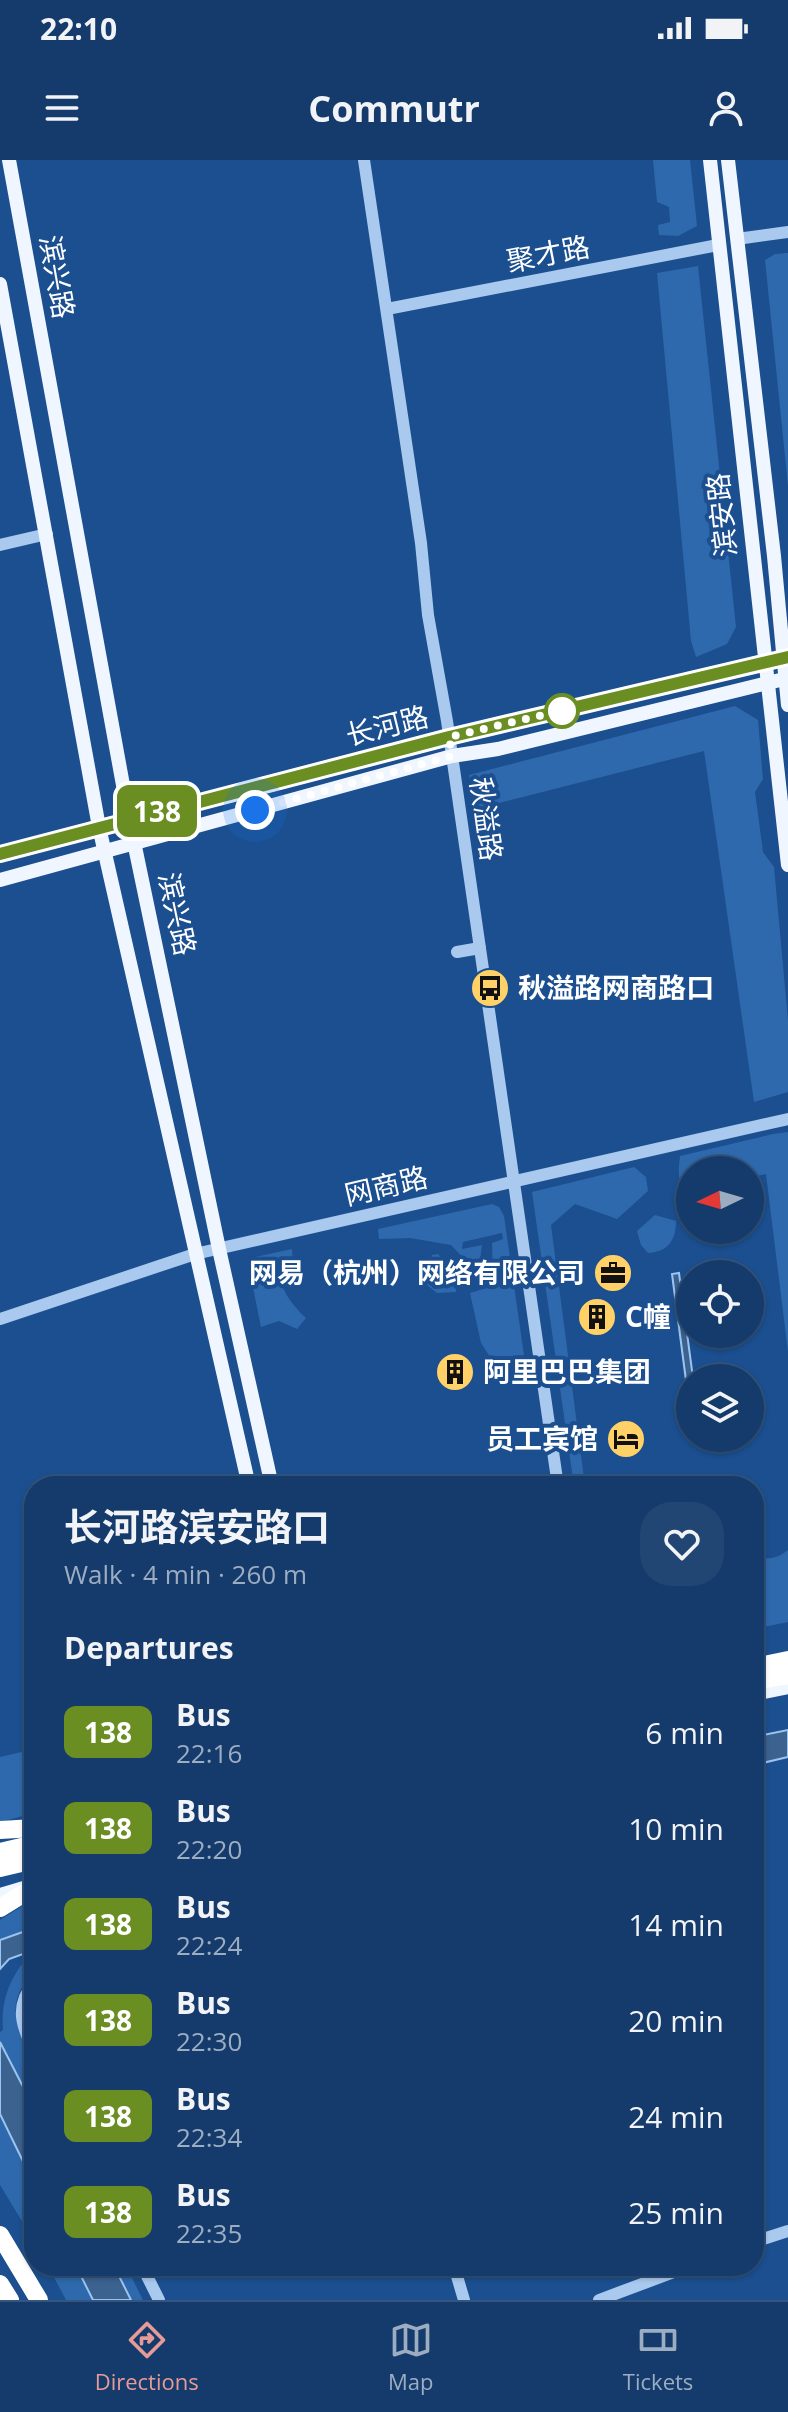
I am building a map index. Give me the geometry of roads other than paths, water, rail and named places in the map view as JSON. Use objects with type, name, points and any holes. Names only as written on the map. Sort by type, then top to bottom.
[{"type":"highway","points":[[764,1665],[788,1660]]},
{"type":"highway","points":[[764,1679],[788,1675]]},
{"type":"highway","points":[[0,1830],[24,1829]]},
{"type":"highway","points":[[0,1850],[24,1844]]},
{"type":"highway","points":[[0,1868],[24,1862]]},
{"type":"highway","points":[[0,1908],[24,1892]]},
{"type":"highway","points":[[0,2235],[23,2296]]},
{"type":"highway","points":[[0,2257],[23,2296]]},
{"type":"highway","points":[[0,2284],[23,2296]]},
{"type":"main road","name":"滨兴路","points":[[9,160],[129,818],[270,1476]]},
{"type":"main road","name":"滨安路","points":[[710,160],[788,865]]},
{"type":"main road","name":"滨安路","points":[[728,160],[788,705]]},
{"type":"main road","name":"滨兴路","points":[[0,284],[104,852],[247,1476]]},
{"type":"main road","name":"长河路","points":[[0,854],[449,737],[785,657]]},
{"type":"main road","name":"长河路","points":[[0,880],[452,756],[498,749],[786,678]]},
{"type":"main road","points":[[764,1658],[788,1653]]},
{"type":"main road","points":[[764,1692],[788,1687]]},
{"type":"main road","points":[[0,1895],[24,1889]]},
{"type":"main road","points":[[0,2220],[24,2263]]},
{"type":"main road","points":[[32,2276],[45,2300]]},
{"type":"street","name":"秋溢路","points":[[364,160],[421,543],[428,615],[452,756],[557,1476]]},
{"type":"street","points":[[737,239],[788,232]]},
{"type":"street","name":"聚才路","points":[[387,309],[718,245]]},
{"type":"street","points":[[0,545],[47,534]]},
{"type":"street","points":[[457,952],[480,948]]},
{"type":"street","name":"网商路","points":[[0,1319],[195,1254],[788,1119]]},
{"type":"street","points":[[24,1998],[21,2020],[24,2027]]},
{"type":"street","points":[[764,2239],[788,2231]]},
{"type":"street","points":[[147,2276],[159,2300]]},
{"type":"street","points":[[457,2276],[464,2300]]},
{"type":"street","points":[[599,2300],[663,2276]]},
{"type":"place","name":"秋溢路网商路口","points":[[490,988]]},
{"type":"place","name":"网易（杭州）网络有限公司","points":[[613,1273]]},
{"type":"place","name":"C幢","points":[[597,1317]]},
{"type":"place","name":"阿里巴巴集团","points":[[455,1372]]},
{"type":"place","name":"员工宾馆","points":[[626,1439]]}]
